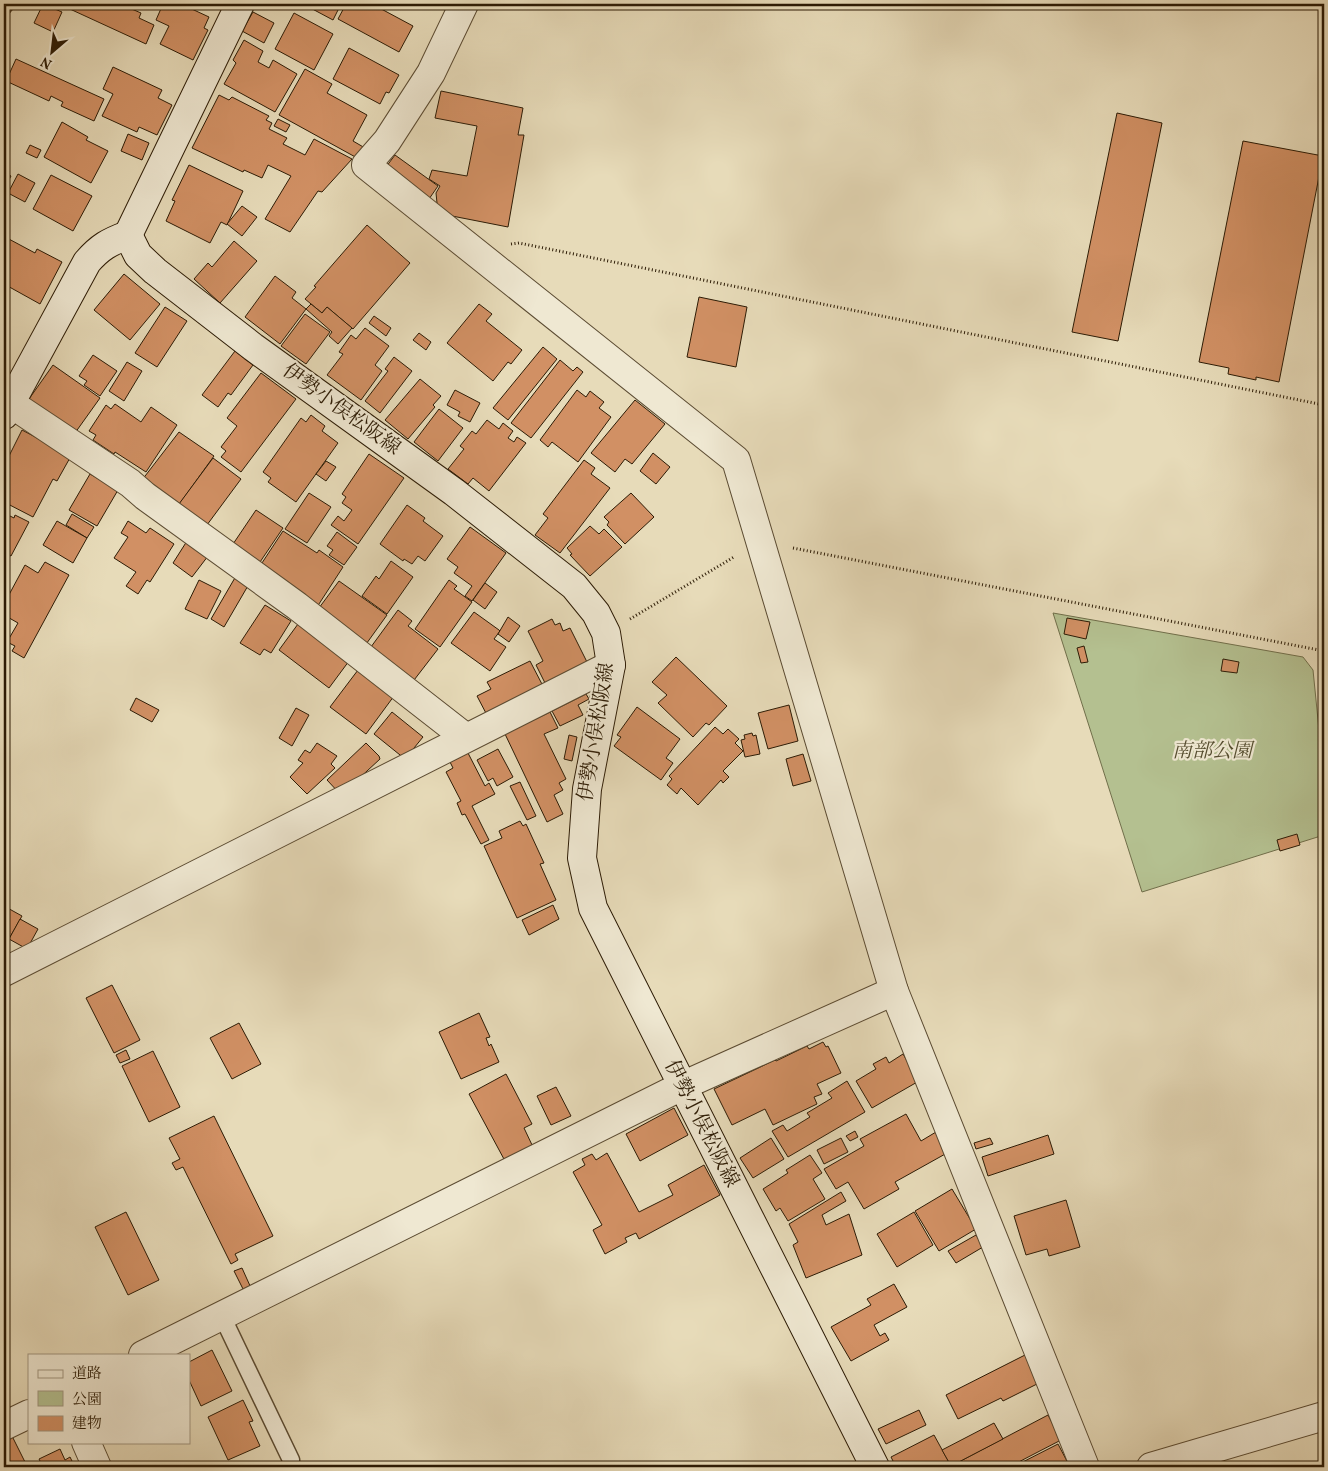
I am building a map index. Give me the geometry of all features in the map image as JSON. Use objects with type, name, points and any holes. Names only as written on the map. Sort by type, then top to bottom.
[{"type":"street","points":[[240,4],[128,235],[109,242],[97,250],[87,262],[6,408],[130,483],[145,496],[297,606],[433,714],[466,737]]},
{"type":"street","points":[[464,4],[431,73],[387,141],[366,165],[736,460],[894,991],[1085,1467]]},
{"type":"street","name":"伊勢小俣松阪線","points":[[128,235],[138,255],[155,271],[253,347],[454,492],[574,586],[596,612],[606,633],[611,665],[587,789],[582,858],[593,908],[875,1467]]},
{"type":"street","points":[[4,972],[611,665]]},
{"type":"street","points":[[145,1354],[682,1086],[894,991]]},
{"type":"street","points":[[4,1426],[28,1414]]},
{"type":"street","points":[[1151,1467],[1324,1416]]},
{"type":"street","points":[[87,1444],[97,1467]]},
{"type":"lane","points":[[222,1316],[291,1460]]},
{"type":"path","points":[[472,250],[519,243],[1324,405]]},
{"type":"path","points":[[606,633],[760,542],[1324,651]]},
{"type":"green space","name":"南部公園","points":[[1053,613],[1303,657],[1313,670],[1324,763],[1324,835],[1142,892]]},
{"type":"building","points":[[43,4],[62,12],[53,32],[34,23]]},
{"type":"building","points":[[59,4],[120,4],[141,13],[139,18],[154,25],[146,44]]},
{"type":"building","points":[[163,4],[181,4],[209,17],[204,28],[208,30],[193,60],[160,44],[169,26],[156,20]]},
{"type":"building","points":[[303,4],[341,4],[333,20]]},
{"type":"building","points":[[346,4],[372,4],[413,26],[399,52],[338,19]]},
{"type":"building","points":[[253,12],[274,23],[264,43],[242,31]]},
{"type":"building","points":[[294,13],[333,34],[314,70],[275,49]]},
{"type":"building","points":[[244,40],[263,51],[258,62],[269,68],[273,60],[297,74],[275,112],[224,84],[236,63],[233,60]]},
{"type":"building","points":[[349,48],[399,75],[389,93],[386,92],[380,104],[333,79]]},
{"type":"building","points":[[16,59],[104,99],[94,121],[61,106],[63,102],[51,96],[49,101],[6,81]]},
{"type":"building","points":[[113,67],[162,90],[158,98],[172,105],[157,135],[139,127],[137,132],[102,116],[113,94],[103,89]]},
{"type":"building","points":[[305,69],[332,84],[327,93],[367,115],[353,141],[365,148],[359,159],[279,115]]},
{"type":"building","points":[[4,86],[8,88],[4,97]]},
{"type":"building","points":[[441,91],[523,108],[518,135],[524,135],[508,227],[447,215],[437,203],[436,193],[440,186],[429,179],[432,170],[467,176],[477,126],[435,118]]},
{"type":"building","points":[[219,95],[229,100],[232,97],[269,116],[266,120],[272,123],[269,129],[287,138],[283,144],[305,155],[314,139],[352,159],[322,192],[318,191],[290,232],[265,219],[291,176],[268,165],[262,178],[244,170],[243,172],[192,148]]},
{"type":"building","points":[[1117,113],[1162,123],[1118,341],[1072,332]]},
{"type":"building","points":[[278,119],[290,125],[286,132],[274,126]]},
{"type":"building","points":[[62,122],[88,137],[86,140],[108,151],[91,183],[44,157]]},
{"type":"building","points":[[128,134],[149,143],[142,160],[121,151]]},
{"type":"building","points":[[1243,141],[1323,156],[1279,382],[1256,377],[1256,380],[1228,374],[1229,368],[1199,362]]},
{"type":"building","points":[[30,145],[41,150],[37,158],[26,153]]},
{"type":"building","points":[[395,155],[438,186],[429,199],[386,167]]},
{"type":"building","points":[[189,165],[243,191],[227,225],[221,222],[210,243],[166,221],[175,201],[172,200]]},
{"type":"building","points":[[4,172],[11,176],[4,189]]},
{"type":"building","points":[[18,174],[35,183],[25,202],[8,193]]},
{"type":"building","points":[[51,175],[92,196],[73,231],[33,209]]},
{"type":"building","points":[[242,206],[257,217],[242,236],[227,224]]},
{"type":"building","points":[[367,225],[410,263],[353,329],[327,307],[322,313],[305,299]]},
{"type":"building","points":[[7,238],[35,253],[37,249],[62,262],[40,304],[4,284],[4,244]]},
{"type":"building","points":[[234,241],[257,261],[220,303],[194,279],[208,263],[212,267]]},
{"type":"building","points":[[124,274],[160,304],[130,340],[94,310]]},
{"type":"building","points":[[275,276],[296,292],[292,298],[306,309],[280,344],[245,317]]},
{"type":"building","points":[[699,297],[747,307],[736,367],[687,357]]},
{"type":"building","points":[[311,304],[322,313],[327,307],[352,328],[338,344],[329,336],[332,332],[306,309]]},
{"type":"building","points":[[479,304],[492,314],[486,321],[522,350],[511,364],[508,362],[493,381],[447,343]]},
{"type":"building","points":[[165,307],[187,321],[157,367],[135,353]]},
{"type":"building","points":[[305,314],[330,332],[306,364],[281,346]]},
{"type":"building","points":[[374,316],[391,328],[386,336],[369,323]]},
{"type":"building","points":[[365,328],[389,346],[375,365],[382,371],[361,400],[327,375],[343,354],[339,352],[351,335],[356,339]]},
{"type":"building","points":[[419,333],[431,342],[426,350],[413,340]]},
{"type":"building","points":[[543,347],[557,359],[508,420],[493,408]]},
{"type":"building","points":[[235,351],[253,365],[231,395],[228,393],[218,407],[202,395]]},
{"type":"building","points":[[93,355],[117,371],[100,396],[84,385],[87,381],[79,376]]},
{"type":"building","points":[[394,357],[412,371],[380,413],[365,401],[388,371],[385,369]]},
{"type":"building","points":[[560,360],[573,371],[577,367],[583,372],[531,438],[511,423]]},
{"type":"building","points":[[127,362],[142,371],[124,401],[109,391]]},
{"type":"building","points":[[53,365],[100,398],[75,433],[29,399]]},
{"type":"building","points":[[261,373],[296,399],[241,472],[221,457],[226,451],[221,447],[237,426],[227,418]]},
{"type":"building","points":[[420,379],[441,396],[433,405],[435,407],[408,439],[385,420]]},
{"type":"building","points":[[455,390],[480,403],[470,422],[458,416],[460,412],[447,405]]},
{"type":"building","points":[[577,390],[586,397],[590,391],[604,402],[599,408],[611,417],[578,462],[552,442],[548,447],[540,440]]},
{"type":"building","points":[[635,400],[665,424],[632,464],[625,459],[615,472],[591,453]]},
{"type":"building","points":[[115,404],[141,422],[151,407],[177,425],[146,472],[93,440],[96,435],[89,431],[106,405],[111,409]]},
{"type":"building","points":[[439,409],[463,428],[438,461],[414,442]]},
{"type":"building","points":[[311,415],[325,426],[322,431],[338,443],[296,502],[268,482],[271,478],[263,472],[301,418],[306,422]]},
{"type":"building","points":[[487,420],[499,429],[503,423],[513,431],[508,438],[514,442],[517,437],[526,443],[489,491],[473,478],[468,484],[448,469],[464,449],[460,446],[472,431],[476,434]]},
{"type":"building","points":[[22,430],[71,456],[57,481],[53,479],[33,517],[4,502],[4,458],[6,454],[9,456]]},
{"type":"building","points":[[179,432],[214,456],[178,506],[142,480]]},
{"type":"building","points":[[653,453],[670,467],[656,484],[640,471]]},
{"type":"building","points":[[369,454],[404,478],[358,544],[331,525],[338,516],[344,521],[352,510],[342,503],[346,497],[342,494]]},
{"type":"building","points":[[213,458],[241,479],[204,529],[176,508]]},
{"type":"building","points":[[584,460],[595,468],[591,474],[610,488],[560,553],[535,535],[548,518],[543,514]]},
{"type":"building","points":[[326,461],[336,467],[326,481],[316,474]]},
{"type":"building","points":[[90,474],[118,490],[97,526],[69,510]]},
{"type":"building","points":[[309,493],[331,507],[307,543],[285,529]]},
{"type":"building","points":[[631,493],[654,517],[625,544],[607,525],[609,522],[604,517]]},
{"type":"building","points":[[407,505],[425,518],[423,521],[443,536],[425,561],[418,556],[412,564],[404,559],[403,561],[380,544]]},
{"type":"building","points":[[256,510],[283,528],[258,565],[231,547]]},
{"type":"building","points":[[4,513],[14,518],[15,515],[29,522],[11,556],[4,553]]},
{"type":"building","points":[[72,514],[94,527],[87,538],[66,525]]},
{"type":"building","points":[[57,521],[87,538],[73,563],[43,545]]},
{"type":"building","points":[[128,521],[146,533],[150,528],[174,544],[150,582],[147,580],[138,594],[126,586],[136,572],[114,558],[128,537],[121,533]]},
{"type":"building","points":[[590,526],[599,534],[604,529],[622,547],[590,576],[570,555],[572,554],[567,548]]},
{"type":"building","points":[[470,527],[506,553],[472,601],[465,596],[472,586],[454,573],[458,567],[447,559]]},
{"type":"building","points":[[283,531],[317,553],[319,550],[343,567],[317,607],[258,569]]},
{"type":"building","points":[[337,532],[357,547],[344,565],[329,555],[333,550],[327,546]]},
{"type":"building","points":[[187,541],[208,556],[192,577],[173,563]]},
{"type":"building","points":[[391,561],[413,577],[387,614],[362,596],[376,576],[379,579]]},
{"type":"building","points":[[45,562],[69,575],[24,658],[12,651],[15,646],[7,642],[18,623],[4,615],[4,604],[25,565],[38,573]]},
{"type":"building","points":[[236,576],[249,584],[224,627],[211,619]]},
{"type":"building","points":[[199,580],[221,591],[207,619],[185,609]]},
{"type":"building","points":[[449,580],[457,586],[454,589],[472,602],[440,647],[415,629]]},
{"type":"building","points":[[339,581],[387,615],[364,647],[316,612]]},
{"type":"building","points":[[485,583],[497,592],[485,609],[473,600]]},
{"type":"building","points":[[265,605],[291,621],[271,653],[264,649],[260,655],[240,643]]},
{"type":"building","points":[[398,610],[412,621],[408,626],[438,649],[411,684],[368,651]]},
{"type":"building","points":[[474,612],[500,631],[494,639],[506,647],[490,671],[451,643]]},
{"type":"building","points":[[508,617],[520,626],[509,642],[498,634]]},
{"type":"building","points":[[1067,618],[1090,622],[1086,639],[1064,634]]},
{"type":"building","points":[[552,619],[555,625],[560,623],[563,631],[570,628],[588,664],[546,685],[536,665],[543,661],[528,631]]},
{"type":"building","points":[[298,624],[349,661],[329,688],[279,650]]},
{"type":"building","points":[[1084,646],[1088,662],[1081,663],[1077,648]]},
{"type":"building","points":[[676,657],[727,706],[709,725],[706,723],[693,737],[658,703],[667,695],[652,682]]},
{"type":"building","points":[[1223,659],[1239,662],[1237,673],[1221,671]]},
{"type":"building","points":[[530,661],[544,688],[488,717],[477,696],[491,689],[487,682]]},
{"type":"building","points":[[358,670],[394,696],[366,734],[330,707]]},
{"type":"building","points":[[586,694],[589,699],[578,705],[583,715],[560,726],[552,711]]},
{"type":"building","points":[[136,698],[159,710],[152,722],[130,710]]},
{"type":"building","points":[[789,705],[798,741],[768,749],[758,713]]},
{"type":"building","points":[[637,707],[680,739],[666,758],[673,763],[661,780],[614,746],[621,737],[617,735]]},
{"type":"building","points":[[296,708],[309,715],[292,746],[279,738]]},
{"type":"building","points":[[392,712],[423,737],[405,759],[374,734]]},
{"type":"building","points":[[550,712],[558,728],[544,734],[566,779],[559,783],[563,790],[554,795],[563,814],[547,822],[505,734]]},
{"type":"building","points":[[715,727],[723,734],[728,729],[739,739],[735,743],[743,751],[723,771],[729,777],[723,783],[721,780],[698,805],[681,788],[677,794],[667,785],[672,779],[669,776]]},
{"type":"building","points":[[752,733],[753,736],[756,735],[760,754],[745,757],[741,740],[745,739],[744,735]]},
{"type":"building","points":[[569,735],[577,737],[572,761],[564,759]]},
{"type":"building","points":[[317,743],[337,756],[331,764],[335,768],[307,794],[290,777],[303,763],[298,760],[305,750],[310,753]]},
{"type":"building","points":[[366,743],[380,759],[341,795],[327,780]]},
{"type":"building","points":[[498,749],[513,777],[497,786],[493,778],[488,781],[477,760]]},
{"type":"building","points":[[468,753],[485,786],[489,783],[495,794],[472,806],[489,840],[481,844],[465,814],[462,815],[457,803],[461,801],[446,772],[453,768],[450,762]]},
{"type":"building","points":[[803,754],[811,781],[793,786],[786,759]]},
{"type":"building","points":[[520,782],[536,816],[527,820],[510,786]]},
{"type":"building","points":[[520,821],[523,826],[526,824],[544,863],[540,864],[556,900],[517,918],[484,846],[502,838],[499,831]]},
{"type":"building","points":[[1297,834],[1300,845],[1280,851],[1277,840]]},
{"type":"building","points":[[553,905],[559,919],[529,935],[522,920]]},
{"type":"building","points":[[4,906],[22,916],[9,939],[4,936]]},
{"type":"building","points":[[20,919],[38,929],[27,949],[9,939]]},
{"type":"building","points":[[112,985],[140,1040],[114,1053],[86,998]]},
{"type":"building","points":[[479,1013],[490,1037],[486,1038],[489,1046],[491,1044],[499,1062],[461,1079],[439,1032]]},
{"type":"building","points":[[239,1023],[261,1064],[232,1079],[210,1038]]},
{"type":"building","points":[[823,1042],[826,1047],[828,1046],[841,1073],[817,1084],[822,1094],[814,1097],[817,1104],[773,1125],[765,1109],[732,1125],[714,1089],[807,1046],[809,1049]]},
{"type":"building","points":[[126,1050],[130,1059],[120,1063],[116,1055]]},
{"type":"building","points":[[153,1051],[180,1107],[149,1122],[122,1066]]},
{"type":"building","points":[[903,1054],[919,1081],[872,1108],[856,1081],[876,1069],[873,1064],[886,1057],[889,1063]]},
{"type":"building","points":[[506,1074],[532,1124],[524,1128],[533,1147],[505,1161],[469,1094]]},
{"type":"building","points":[[847,1081],[865,1112],[788,1157],[772,1131],[783,1125],[787,1131],[810,1117],[807,1113],[832,1098],[828,1093]]},
{"type":"building","points":[[556,1087],[571,1116],[551,1125],[537,1096]]},
{"type":"building","points":[[674,1108],[688,1135],[640,1161],[626,1134]]},
{"type":"building","points":[[906,1114],[921,1141],[936,1132],[947,1153],[895,1182],[899,1189],[864,1209],[848,1182],[836,1189],[824,1169],[864,1146],[860,1139]]},
{"type":"building","points":[[214,1116],[273,1236],[235,1254],[238,1260],[231,1264],[183,1167],[176,1170],[172,1163],[180,1159],[169,1138]]},
{"type":"building","points":[[855,1131],[858,1137],[850,1141],[846,1136]]},
{"type":"building","points":[[1048,1135],[1054,1154],[988,1176],[982,1157]]},
{"type":"building","points":[[771,1138],[784,1159],[753,1178],[740,1158]]},
{"type":"building","points":[[841,1138],[848,1152],[824,1164],[817,1150]]},
{"type":"building","points":[[990,1138],[993,1144],[976,1149],[974,1143]]},
{"type":"building","points":[[607,1153],[639,1212],[673,1195],[668,1185],[704,1165],[720,1195],[639,1239],[636,1233],[625,1238],[627,1242],[605,1254],[593,1230],[602,1225],[573,1172],[585,1165],[582,1159],[592,1154],[596,1160]]},
{"type":"building","points":[[810,1155],[822,1173],[813,1179],[825,1199],[788,1221],[780,1208],[776,1211],[763,1189],[788,1173],[786,1170]]},
{"type":"building","points":[[952,1189],[976,1229],[939,1251],[915,1211]]},
{"type":"building","points":[[841,1192],[846,1201],[822,1215],[826,1225],[849,1214],[862,1255],[806,1278],[793,1245],[798,1242],[789,1224]]},
{"type":"building","points":[[1066,1200],[1080,1247],[1049,1256],[1047,1249],[1026,1255],[1014,1216]]},
{"type":"building","points":[[126,1212],[159,1280],[128,1295],[95,1227]]},
{"type":"building","points":[[914,1212],[933,1245],[897,1267],[877,1234]]},
{"type":"building","points":[[976,1235],[983,1247],[956,1263],[948,1251]]},
{"type":"building","points":[[242,1268],[251,1288],[244,1291],[234,1271]]},
{"type":"building","points":[[894,1284],[907,1307],[874,1325],[880,1336],[885,1333],[889,1340],[851,1361],[831,1327],[871,1305],[867,1299]]},
{"type":"building","points":[[212,1350],[232,1391],[201,1406],[190,1382],[190,1361]]},
{"type":"building","points":[[1025,1355],[1039,1383],[1003,1401],[1001,1398],[958,1419],[946,1395]]},
{"type":"building","points":[[243,1400],[253,1421],[249,1422],[260,1446],[228,1460],[208,1417]]},
{"type":"building","points":[[919,1410],[926,1425],[886,1444],[878,1429]]},
{"type":"building","points":[[1048,1415],[1061,1440],[1009,1467],[896,1467],[891,1457],[934,1435],[951,1466]]},
{"type":"building","points":[[994,1423],[1003,1439],[951,1466],[942,1450]]},
{"type":"building","points":[[12,1436],[25,1462],[15,1467],[4,1467],[4,1440]]},
{"type":"building","points":[[1058,1444],[1070,1467],[1013,1467]]},
{"type":"building","points":[[60,1449],[65,1460],[70,1457],[75,1467],[37,1467],[42,1465],[39,1459]]},
{"type":"building","points":[[268,1462],[270,1467],[256,1467]]}]
